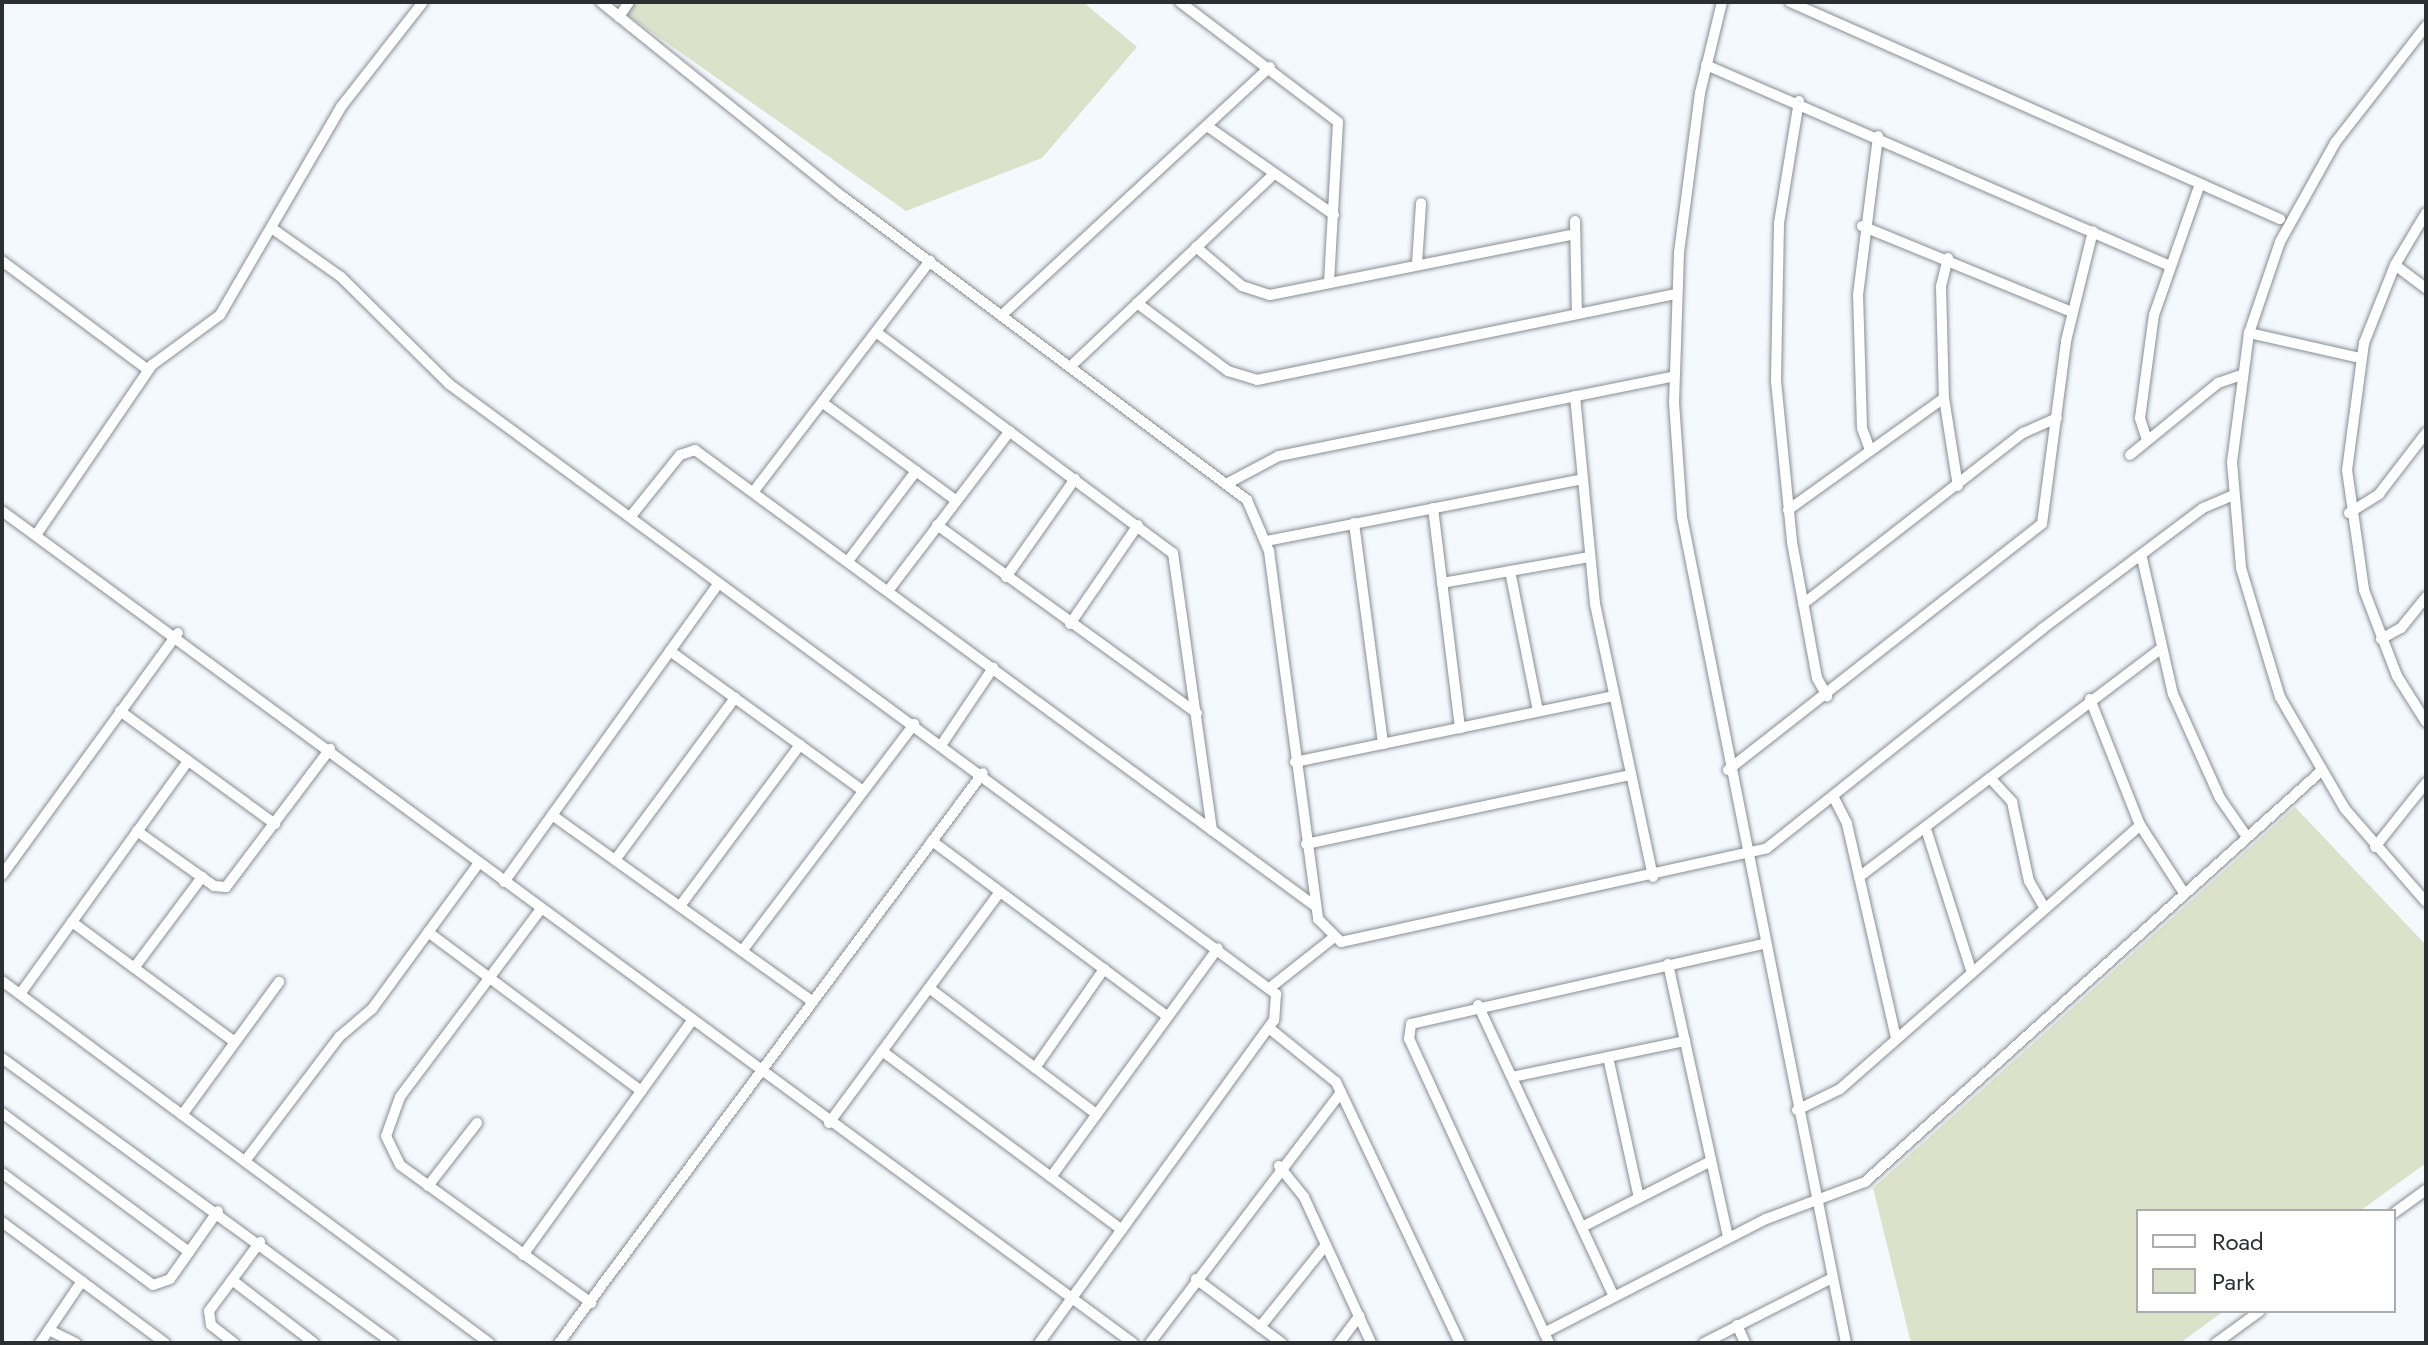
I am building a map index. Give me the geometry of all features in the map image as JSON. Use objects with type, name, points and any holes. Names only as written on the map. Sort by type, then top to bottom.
[{"type":"street","points":[[36,535],[148,370],[217,319],[273,229],[341,107],[423,2]]},
{"type":"street","points":[[601,2],[930,261],[1230,482],[1267,541],[1315,906],[1333,938]]},
{"type":"street","points":[[619,17],[629,2]]},
{"type":"street","points":[[1180,2],[1270,67],[1338,122],[1329,283]]},
{"type":"street","points":[[1722,2],[1706,65],[1676,294],[1674,376],[1686,556],[1846,1343]]},
{"type":"street","points":[[1790,2],[2280,219]]},
{"type":"street","points":[[2426,26],[2312,180],[2271,264],[2249,333],[2241,375],[2233,495],[2261,646],[2320,772],[2375,847],[2426,902]]},
{"type":"street","points":[[1706,65],[1799,101],[2168,265]]},
{"type":"street","points":[[1002,315],[1270,67]]},
{"type":"street","points":[[1799,101],[1780,212],[1775,305],[1788,510],[1803,604],[1827,696]]},
{"type":"street","points":[[1207,126],[1334,215]]},
{"type":"street","points":[[1870,450],[1859,382],[1862,226],[1878,136]]},
{"type":"street","points":[[1071,366],[1274,174]]},
{"type":"street","points":[[2147,440],[2140,418],[2145,365],[2168,265],[2200,184]]},
{"type":"street","points":[[1417,264],[1421,203]]},
{"type":"street","points":[[2426,213],[2395,265],[2360,358],[2349,426],[2349,513],[2381,639],[2426,722]]},
{"type":"street","points":[[1575,221],[1577,313]]},
{"type":"street","points":[[1862,226],[1948,258],[2072,312]]},
{"type":"street","points":[[273,229],[341,277],[449,384],[631,516],[717,586],[983,773],[1271,987],[1279,1007],[1269,1028],[1039,1343]]},
{"type":"street","points":[[1728,770],[1827,696],[2042,524],[2072,312],[2093,231]]},
{"type":"street","points":[[1196,247],[1254,292],[1329,283],[1575,234]]},
{"type":"street","points":[[1948,258],[1941,287],[1944,398],[1958,486]]},
{"type":"street","points":[[2,261],[148,370]]},
{"type":"street","points":[[754,491],[930,261]]},
{"type":"street","points":[[2395,265],[2426,288]]},
{"type":"street","points":[[1137,303],[1228,371],[1251,380],[1676,294]]},
{"type":"street","points":[[876,332],[1138,525],[1178,564],[1212,830]]},
{"type":"street","points":[[2249,333],[2360,358]]},
{"type":"street","points":[[2130,455],[2218,383],[2241,375]]},
{"type":"street","points":[[1230,482],[1279,456],[1674,376]]},
{"type":"street","points":[[1575,396],[1589,557],[1613,696],[1653,877]]},
{"type":"street","points":[[1788,510],[1944,398]]},
{"type":"street","points":[[823,403],[954,499]]},
{"type":"street","points":[[1803,604],[2023,433],[2057,418]]},
{"type":"street","points":[[888,591],[954,499],[1010,431]]},
{"type":"street","points":[[2349,513],[2379,494],[2426,433]]},
{"type":"street","points":[[631,516],[691,449],[754,491],[1315,906]]},
{"type":"street","points":[[848,561],[916,471]]},
{"type":"street","points":[[1006,577],[1075,479]]},
{"type":"street","points":[[1267,541],[1583,479]]},
{"type":"street","points":[[1271,987],[1333,938],[1354,941],[1745,857],[1834,798],[2210,503],[2233,495]]},
{"type":"street","points":[[1433,508],[1460,728]]},
{"type":"street","points":[[2,511],[178,633],[691,1022],[1133,1343]]},
{"type":"street","points":[[1354,523],[1383,744]]},
{"type":"street","points":[[937,525],[1197,713]]},
{"type":"street","points":[[1070,624],[1138,525]]},
{"type":"street","points":[[1442,583],[1589,557]]},
{"type":"street","points":[[2142,558],[2162,648],[2212,784],[2247,837]]},
{"type":"street","points":[[1510,571],[1538,711]]},
{"type":"street","points":[[504,882],[717,586]]},
{"type":"street","points":[[2381,639],[2401,628],[2426,597]]},
{"type":"street","points":[[2,875],[178,633]]},
{"type":"street","points":[[1859,877],[1926,829],[2090,699],[2162,648]]},
{"type":"street","points":[[670,651],[862,790]]},
{"type":"street","points":[[942,744],[993,668]]},
{"type":"street","points":[[1295,762],[1613,696]]},
{"type":"street","points":[[615,860],[735,698]]},
{"type":"street","points":[[2090,699],[2140,825],[2184,893]]},
{"type":"street","points":[[120,711],[275,824]]},
{"type":"street","points":[[742,951],[914,724]]},
{"type":"street","points":[[680,906],[800,745]]},
{"type":"street","points":[[137,831],[202,877],[230,885],[330,749]]},
{"type":"street","points":[[20,994],[188,761]]},
{"type":"street","points":[[1763,944],[1417,1018],[1409,1039],[1546,1338],[1614,1297],[1728,1238],[1816,1203],[1873,1176],[2320,772]]},
{"type":"street","points":[[559,1343],[983,773]]},
{"type":"street","points":[[1306,844],[1630,775]]},
{"type":"street","points":[[1990,778],[2012,802],[2029,881],[2043,905]]},
{"type":"street","points":[[2375,847],[2426,783]]},
{"type":"street","points":[[1834,798],[1859,877],[1896,1038]]},
{"type":"street","points":[[552,815],[813,1002]]},
{"type":"street","points":[[1797,1110],[1840,1089],[2043,905],[2140,825]]},
{"type":"street","points":[[1926,829],[1971,970]]},
{"type":"street","points":[[932,841],[1168,1017]]},
{"type":"street","points":[[245,1161],[428,932],[479,863]]},
{"type":"street","points":[[134,968],[202,877]]},
{"type":"street","points":[[829,1123],[1000,892]]},
{"type":"street","points":[[541,909],[388,1120],[394,1159],[591,1303]]},
{"type":"street","points":[[72,922],[235,1042]]},
{"type":"street","points":[[428,932],[488,980],[641,1091]]},
{"type":"street","points":[[1051,1177],[1218,948]]},
{"type":"street","points":[[1668,964],[1728,1238]]},
{"type":"street","points":[[1035,1068],[1104,969]]},
{"type":"street","points":[[2,981],[489,1343]]},
{"type":"street","points":[[182,1115],[279,982]]},
{"type":"street","points":[[929,988],[1096,1114]]},
{"type":"street","points":[[1478,1005],[1614,1297]]},
{"type":"street","points":[[523,1255],[691,1022]]},
{"type":"street","points":[[1269,1028],[1317,1060],[1341,1092],[1460,1343]]},
{"type":"street","points":[[1512,1077],[1685,1041]]},
{"type":"street","points":[[882,1051],[1122,1230]]},
{"type":"street","points":[[1608,1057],[1639,1198]]},
{"type":"street","points":[[2,1058],[218,1211],[393,1343]]},
{"type":"street","points":[[1150,1343],[1279,1166],[1341,1092]]},
{"type":"street","points":[[2,1113],[189,1252]]},
{"type":"street","points":[[428,1186],[477,1123]]},
{"type":"street","points":[[1582,1227],[1711,1161]]},
{"type":"street","points":[[1279,1166],[1326,1245],[1371,1343]]},
{"type":"street","points":[[2,1173],[150,1284],[167,1281],[218,1211]]},
{"type":"street","points":[[2396,1212],[2426,1190]]},
{"type":"street","points":[[2,1222],[165,1343]]},
{"type":"street","points":[[234,1343],[209,1318],[260,1242]]},
{"type":"street","points":[[1260,1327],[1326,1245]]},
{"type":"street","points":[[1704,1343],[1832,1278]]},
{"type":"street","points":[[1196,1279],[1282,1343]]},
{"type":"street","points":[[232,1280],[314,1343]]},
{"type":"street","points":[[40,1343],[82,1281]]},
{"type":"street","points":[[2216,1343],[2257,1313]]},
{"type":"street","points":[[1339,1343],[1359,1316]]},
{"type":"street","points":[[1737,1325],[1745,1343]]},
{"type":"street","points":[[49,1330],[76,1343]]},
{"type":"green space","points":[[630,2],[1083,2],[1137,47],[1042,158],[906,211],[623,12]]},
{"type":"green space","points":[[2295,807],[2426,945],[2426,1163],[2363,1209],[2136,1209],[2136,1313],[2221,1313],[2180,1343],[1911,1343],[1873,1188]]}]
